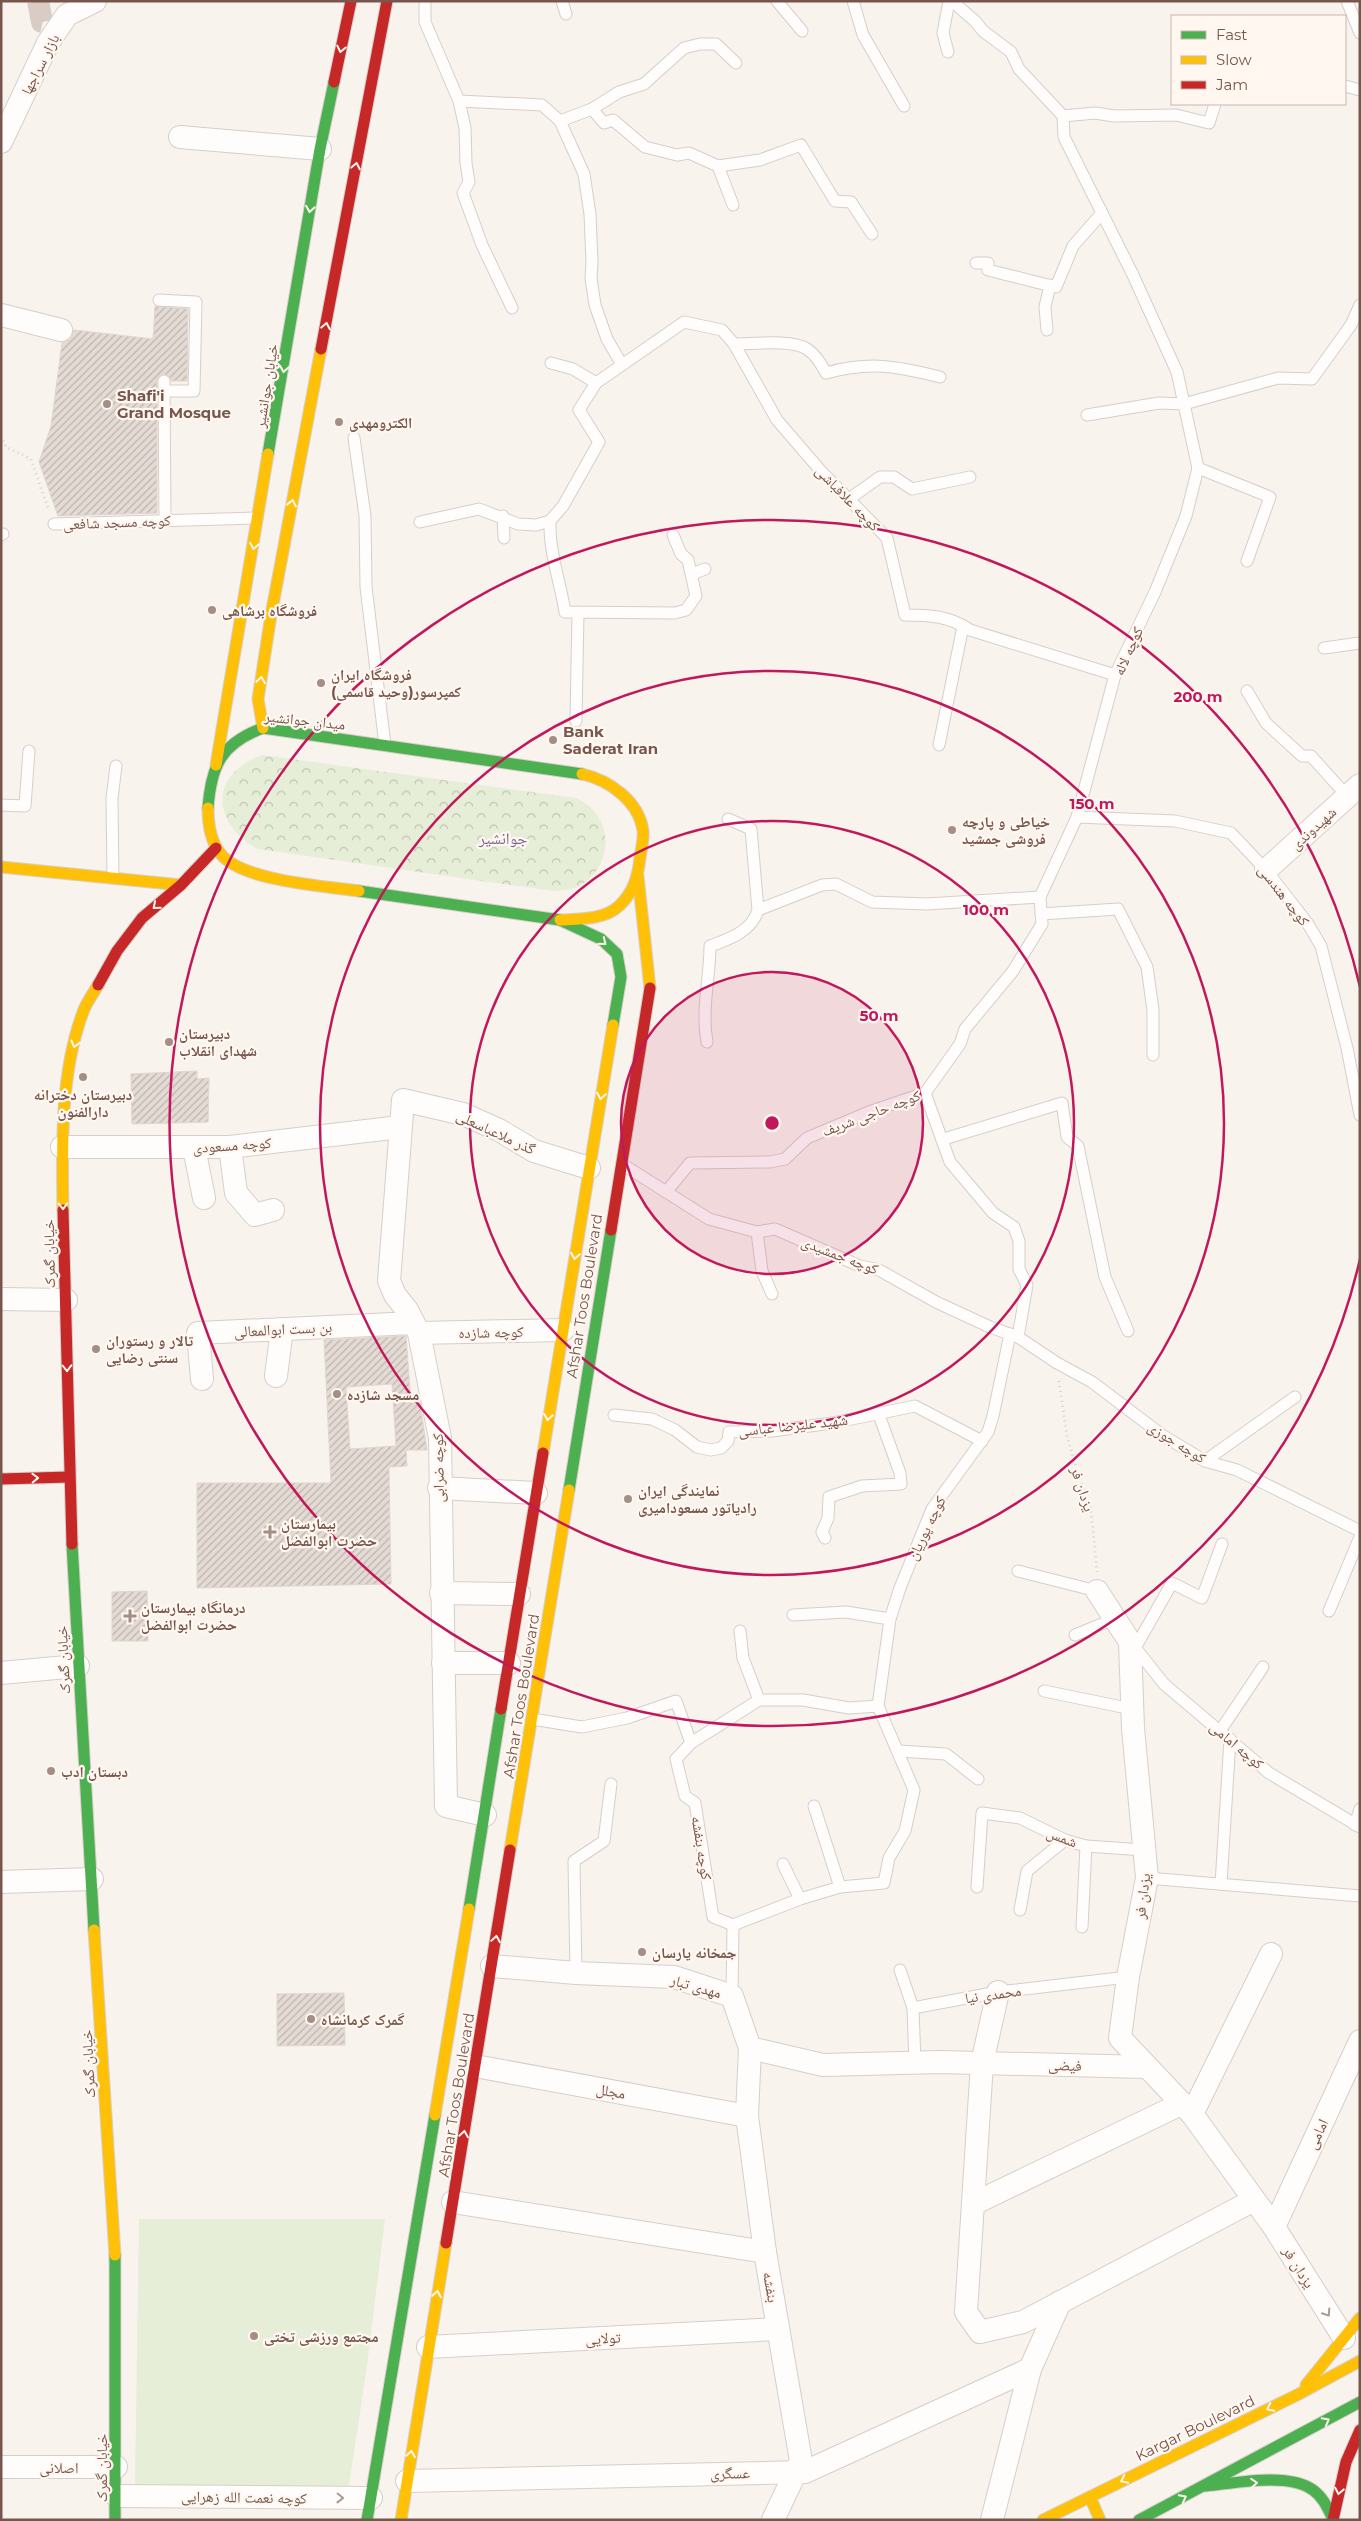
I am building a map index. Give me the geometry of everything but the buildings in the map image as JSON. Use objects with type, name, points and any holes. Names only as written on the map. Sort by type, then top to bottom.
[{"type":"main road","name":"خیابان جوانشیر","points":[[214,777],[320,149],[351,1]]},
{"type":"main road","points":[[263,728],[258,700],[270,624],[386,1]]},
{"type":"main road","name":"میدان جوانشیر","points":[[263,728],[385,745],[597,777],[618,790],[634,808],[643,831],[638,876],[632,890],[618,907],[593,918],[560,920],[271,878],[237,868],[216,848],[210,826],[209,803],[214,777],[228,749],[243,735],[263,728]]},
{"type":"main road","name":"خیابان گمرک","points":[[115,2520],[116,2276],[78,1666],[69,1477],[62,1147],[69,1067],[83,1011],[117,951],[142,918],[181,885],[216,848]]},
{"type":"main road","points":[[1,867],[181,885]]},
{"type":"main road","name":"Afshar Toos Boulevard","points":[[401,2520],[532,1719],[620,1163],[651,985],[638,876]]},
{"type":"main road","name":"Afshar Toos Boulevard","points":[[369,2509],[486,1815],[519,1594],[621,977],[617,954],[601,939],[560,920]]},
{"type":"main road","points":[[1,1479],[69,1477]]},
{"type":"main road","points":[[1299,2394],[1360,2318]]},
{"type":"main road","name":"Kargar Boulevard","points":[[1043,2520],[1299,2394],[1360,2361]]},
{"type":"main road","points":[[1139,2520],[1206,2486],[1360,2402]]},
{"type":"main road","points":[[1333,2519],[1346,2462],[1360,2430]]},
{"type":"main road","points":[[1206,2486],[1286,2481],[1301,2483],[1321,2497],[1333,2519]]},
{"type":"main road","points":[[1090,2497],[1100,2520]]},
{"type":"street","name":"بازار سراجها","points":[[1,142],[48,43],[62,8],[95,1]]},
{"type":"street","points":[[180,137],[320,149]]},
{"type":"street","points":[[1,315],[61,330]]},
{"type":"street","name":"شهیدوندی","points":[[1266,870],[1354,791]]},
{"type":"street","name":"گذر ملاعباسعلی","points":[[403,1100],[463,1114],[499,1130],[534,1151],[589,1168]]},
{"type":"street","name":"کوچه ضرابی","points":[[403,1100],[389,1282],[395,1296],[407,1310],[416,1328],[440,1438],[439,1488],[446,1806],[486,1815]]},
{"type":"street","name":"کوچه مسعودی","points":[[62,1147],[230,1147],[400,1127]]},
{"type":"street","points":[[230,1147],[236,1193],[255,1215],[273,1210]]},
{"type":"street","points":[[194,1148],[204,1198]]},
{"type":"street","points":[[1,1299],[66,1300]]},
{"type":"street","name":"بن بست ابوالمعالی","points":[[202,1379],[198,1332],[416,1328]]},
{"type":"street","name":"کوچه شازده","points":[[416,1328],[563,1330]]},
{"type":"street","points":[[276,1376],[282,1329]]},
{"type":"street","points":[[439,1488],[536,1492]]},
{"type":"street","points":[[1097,1591],[1133,1645]]},
{"type":"street","points":[[441,1593],[519,1594]]},
{"type":"street","name":"یزدان فر","points":[[1133,1645],[1132,1709],[1147,1878],[1128,1977],[1120,2038],[1187,2109],[1274,2227],[1344,2338]]},
{"type":"street","points":[[443,1663],[509,1663]]},
{"type":"street","points":[[1,1674],[78,1666]]},
{"type":"street","points":[[1,1882],[92,1879]]},
{"type":"street","points":[[973,2204],[1187,2109],[1271,1954]]},
{"type":"street","name":"مهدی تبار","points":[[492,1966],[576,1973],[674,1977],[732,1996],[750,2048]]},
{"type":"street","points":[[998,1992],[982,2063],[966,2312],[980,2332],[1023,2322],[1254,2200]]},
{"type":"street","name":"امامی","points":[[1274,2227],[1360,2041]]},
{"type":"street","points":[[750,2048],[823,2065],[982,2063]]},
{"type":"street","name":"بنفشه","points":[[750,2048],[747,2116],[765,2252],[801,2461],[774,2520]]},
{"type":"street","name":"فیضی","points":[[982,2063],[1148,2067]]},
{"type":"street","name":"مجلل","points":[[475,2066],[747,2116]]},
{"type":"street","points":[[453,2202],[765,2252]]},
{"type":"street","points":[[992,2520],[1030,2369],[1060,2302]]},
{"type":"street","name":"تولایی","points":[[428,2347],[778,2329]]},
{"type":"street","name":"عسگری","points":[[407,2481],[805,2472],[1030,2369]]},
{"type":"street","name":"اصلانی","points":[[1,2467],[116,2467]]},
{"type":"street","name":"کوچه نعمت الله زهرایی","points":[[116,2496],[369,2509]]},
{"type":"lane","points":[[425,1],[425,22],[459,102],[465,128],[466,163],[469,182],[463,193],[482,246],[512,308]]},
{"type":"lane","points":[[562,1],[566,14]]},
{"type":"lane","points":[[777,1],[802,31]]},
{"type":"lane","points":[[854,1],[863,35],[904,106]]},
{"type":"lane","points":[[948,52],[943,33],[950,1],[976,22],[983,31],[1011,52],[1018,69],[1063,116],[1095,113],[1114,116],[1176,115],[1209,123],[1215,105]]},
{"type":"lane","points":[[1347,1],[1360,34]]},
{"type":"lane","points":[[560,121],[592,108],[619,92],[644,84],[684,48],[700,44],[716,44],[736,63]]},
{"type":"lane","points":[[1346,86],[1360,90]]},
{"type":"lane","points":[[459,102],[542,105],[560,121],[584,174],[590,214],[591,278],[595,305],[608,339],[622,363]]},
{"type":"lane","points":[[592,108],[604,123],[613,120],[645,147],[677,155],[689,153],[718,166],[760,160],[801,145],[835,201],[851,202],[872,234]]},
{"type":"lane","name":"کوچه لاله","points":[[1040,896],[1077,817],[1116,676],[1155,592],[1186,516],[1198,468],[1177,372],[1134,276],[1064,137],[1063,116]]},
{"type":"lane","points":[[718,166],[733,205]]},
{"type":"lane","points":[[976,263],[988,263],[988,270],[1056,287],[1073,246],[1102,213]]},
{"type":"lane","points":[[1047,330],[1045,307],[1050,285]]},
{"type":"lane","points":[[159,300],[196,302],[194,391],[164,386],[165,521]]},
{"type":"lane","points":[[1087,415],[1159,403],[1184,404],[1278,378],[1312,379],[1355,327],[1360,305]]},
{"type":"lane","name":"کوچه علافباشی","points":[[596,383],[622,363],[684,322],[722,330],[734,344],[777,420],[887,538],[905,615],[932,614],[956,621],[970,630],[1116,676]]},
{"type":"lane","points":[[734,344],[792,344],[806,348],[816,357],[826,374],[846,368],[889,366],[940,377]]},
{"type":"lane","points":[[420,522],[479,509],[528,526],[550,521],[563,506],[600,442],[579,410],[596,383],[573,369],[551,363]]},
{"type":"lane","points":[[354,438],[365,516],[366,587],[385,745]]},
{"type":"lane","points":[[1198,468],[1270,498],[1247,561]]},
{"type":"lane","points":[[849,499],[880,477],[894,476],[912,490],[970,477]]},
{"type":"lane","points":[[503,516],[504,538]]},
{"type":"lane","name":"کوچه مسجد شافعی","points":[[54,524],[259,518]]},
{"type":"lane","points":[[550,521],[550,545],[560,581],[565,612],[676,613],[686,610],[696,596],[688,560],[681,554],[673,534]]},
{"type":"lane","points":[[692,574],[706,569]]},
{"type":"lane","points":[[576,721],[578,612]]},
{"type":"lane","points":[[939,745],[963,626]]},
{"type":"lane","points":[[1324,648],[1360,643]]},
{"type":"lane","points":[[1247,692],[1266,723],[1302,756],[1311,756],[1354,791]]},
{"type":"lane","points":[[1,804],[25,806],[29,751]]},
{"type":"lane","points":[[113,878],[112,798],[116,766]]},
{"type":"lane","name":"کوچه هندسی","points":[[1077,817],[1175,821],[1231,833],[1266,870],[1308,924],[1321,946],[1347,1048],[1360,1116]]},
{"type":"lane","points":[[707,1042],[706,1000],[710,970],[710,946],[730,939],[755,921],[758,910],[751,829],[728,819]]},
{"type":"lane","points":[[758,910],[822,885],[836,884],[872,902],[927,904],[1040,896]]},
{"type":"lane","name":"کوچه حاجی شریف","points":[[666,1192],[690,1163],[770,1162],[785,1158],[808,1138],[869,1112],[925,1093],[960,1044],[965,1029],[1013,971],[1042,924],[1040,896]]},
{"type":"lane","points":[[1041,914],[1118,909],[1147,967],[1152,1010],[1153,1055]]},
{"type":"lane","name":"کوچه پوریان","points":[[878,1706],[890,1619],[918,1539],[932,1509],[982,1441],[993,1416],[1027,1285],[1019,1269],[1019,1241],[1014,1227],[993,1213],[950,1162],[944,1139],[925,1093]]},
{"type":"lane","points":[[944,1139],[1062,1103],[1067,1137],[1078,1146],[1105,1277],[1128,1331]]},
{"type":"lane","name":"کوچه جمشیدی","points":[[620,1163],[709,1219],[757,1232],[775,1228],[860,1266],[879,1270],[936,1302],[990,1327],[1014,1335],[1057,1363]]},
{"type":"lane","points":[[757,1232],[762,1272],[772,1294]]},
{"type":"lane","name":"کوچه جوزی","points":[[1057,1363],[1092,1382],[1162,1435],[1205,1461],[1237,1470],[1360,1531]]},
{"type":"lane","points":[[1205,1461],[1295,1397]]},
{"type":"lane","name":"شهید علیرضا عباسی","points":[[614,1415],[652,1419],[675,1430],[696,1447],[711,1450],[721,1448],[728,1441],[729,1432],[772,1431],[879,1415],[916,1406],[982,1441]]},
{"type":"lane","points":[[825,1538],[822,1532],[828,1518],[830,1497],[862,1486],[901,1484],[900,1473],[879,1415]]},
{"type":"lane","points":[[1329,1610],[1360,1537]]},
{"type":"lane","points":[[1133,1645],[1172,1583],[1202,1598],[1222,1544]]},
{"type":"lane","points":[[1018,1571],[1097,1591]]},
{"type":"lane","points":[[793,1616],[846,1612],[890,1619]]},
{"type":"lane","points":[[1075,1636],[1114,1619]]},
{"type":"lane","points":[[740,1631],[742,1658],[759,1700]]},
{"type":"lane","name":"کوچه امامی","points":[[1133,1645],[1164,1684],[1269,1773],[1357,1826]]},
{"type":"lane","points":[[1220,1731],[1263,1667]]},
{"type":"lane","points":[[1044,1690],[1132,1709]]},
{"type":"lane","points":[[532,1719],[582,1726],[627,1718],[676,1701],[691,1742],[759,1700],[803,1700],[849,1708],[878,1706],[899,1751],[914,1790],[905,1831],[889,1858],[884,1882],[840,1887],[800,1899],[733,1925],[732,1996]]},
{"type":"lane","points":[[1221,1884],[1230,1740]]},
{"type":"lane","name":"کوچه بنفشه","points":[[691,1742],[676,1759],[685,1796],[696,1803],[713,1917],[733,1925]]},
{"type":"lane","points":[[899,1751],[946,1754],[978,1779]]},
{"type":"lane","points":[[576,1973],[574,1861],[604,1842],[610,1784]]},
{"type":"lane","points":[[814,1806],[840,1887]]},
{"type":"lane","points":[[1357,1826],[1360,1809]]},
{"type":"lane","name":"شمس","points":[[977,1887],[982,1813],[1020,1818],[1064,1840],[1086,1846],[1144,1850]]},
{"type":"lane","points":[[1020,1910],[1027,1871],[1064,1840]]},
{"type":"lane","points":[[1082,1927],[1086,1846]]},
{"type":"lane","points":[[783,1864],[800,1899]]},
{"type":"lane","points":[[1147,1878],[1360,1896]]},
{"type":"lane","points":[[900,1970],[913,2008],[915,2063]]},
{"type":"lane","name":"محمدی نیا","points":[[913,2008],[998,1992],[1128,1977]]},
{"type":"path","name":"کوچه مسجد شافعی","points":[[1,436],[6,447],[30,459],[54,524]]},
{"type":"path","name":"یزدان فر","points":[[1057,1363],[1067,1436],[1078,1474],[1092,1509],[1097,1565],[1097,1591]]},
{"type":"green space","points":[[262,755],[576,798],[588,805],[597,815],[603,826],[605,851],[601,863],[594,874],[583,884],[572,889],[553,891],[258,849],[231,826],[225,813],[222,799],[225,786],[232,774],[245,763]]},
{"type":"green space","name":"مجتمع ورزشی تختی","points":[[139,2219],[385,2219],[367,2366],[348,2492],[135,2486]]},
{"type":"tunnel","points":[[38,1],[42,22],[60,26]]},
{"type":"traffic: fast","points":[[268,454],[320,149],[334,82]]},
{"type":"traffic: fast","points":[[208,808],[212,779],[221,758],[238,741],[263,728],[582,774]]},
{"type":"traffic: fast","points":[[359,891],[560,920],[601,939],[617,954],[621,977],[613,1025]]},
{"type":"traffic: fast","points":[[569,1490],[611,1230]]},
{"type":"traffic: fast","points":[[72,1544],[94,1930]]},
{"type":"traffic: fast","points":[[469,1909],[501,1709]]},
{"type":"traffic: fast","points":[[367,2520],[435,2115]]},
{"type":"traffic: fast","points":[[115,2255],[115,2520]]},
{"type":"traffic: fast","points":[[1139,2520],[1360,2402]]},
{"type":"traffic: fast","points":[[1206,2486],[1261,2480],[1290,2481],[1303,2485],[1320,2496],[1333,2519]]},
{"type":"traffic: slow","points":[[263,728],[258,699],[271,615],[321,349]]},
{"type":"traffic: slow","points":[[216,765],[268,454]]},
{"type":"traffic: slow","points":[[560,920],[583,919],[613,911],[628,896],[638,872],[643,831],[636,810],[629,801],[612,787],[602,781],[582,774]]},
{"type":"traffic: slow","points":[[208,808],[209,825],[214,843],[220,853],[230,862],[245,870],[284,881],[359,891]]},
{"type":"traffic: slow","points":[[1,867],[181,885]]},
{"type":"traffic: slow","points":[[638,876],[650,988]]},
{"type":"traffic: slow","points":[[63,1210],[62,1160],[66,1085],[75,1036],[83,1012],[98,985]]},
{"type":"traffic: slow","points":[[543,1453],[613,1025]]},
{"type":"traffic: slow","points":[[510,1850],[569,1490]]},
{"type":"traffic: slow","points":[[435,2115],[469,1909]]},
{"type":"traffic: slow","points":[[94,1930],[115,2255]]},
{"type":"traffic: slow","points":[[401,2520],[446,2243]]},
{"type":"traffic: slow","points":[[1306,2385],[1360,2318]]},
{"type":"traffic: slow","points":[[1043,2520],[1299,2394],[1360,2361]]},
{"type":"traffic: slow","points":[[1090,2497],[1100,2520]]},
{"type":"traffic: jam","points":[[334,82],[351,1]]},
{"type":"traffic: jam","points":[[321,349],[387,1]]},
{"type":"traffic: jam","points":[[98,985],[117,951],[142,918],[181,885],[216,848]]},
{"type":"traffic: jam","points":[[611,1230],[650,988]]},
{"type":"traffic: jam","points":[[63,1210],[72,1544]]},
{"type":"traffic: jam","points":[[501,1709],[543,1453]]},
{"type":"traffic: jam","points":[[1,1479],[69,1477]]},
{"type":"traffic: jam","points":[[446,2243],[510,1850]]},
{"type":"traffic: jam","points":[[1333,2520],[1346,2462],[1360,2430]]},
{"type":"place","name":"Shafi'i Grand Mosque","points":[[107,404]]},
{"type":"place","name":"الکترومهدی","points":[[339,422]]},
{"type":"place","name":"فروشگاه برشاهی","points":[[212,610]]},
{"type":"place","name":"فروشگاه ایران کمپرسور(وحید قاسمی)","points":[[321,683]]},
{"type":"place","name":"Bank Saderat Iran","points":[[553,740]]},
{"type":"place","name":"خیاطی ‌‌و‌ پارچه فروشی جمشید","points":[[952,830]]},
{"type":"place","name":"دبیرستان شهدای انقلاب","points":[[169,1042]]},
{"type":"place","name":"دبیرستان دخترانه دارالفنون","points":[[83,1077]]},
{"type":"place","name":"تالار و رستوران سنتی رضایی","points":[[96,1349]]},
{"type":"place","name":"مسجد شازده","points":[[337,1394]]},
{"type":"place","name":"نمایندگی ایران رادیاتور مسعودامیری","points":[[628,1499]]},
{"type":"place","name":"بیمارستان حضرت ابوالفضل","points":[[270,1532]]},
{"type":"place","name":"درمانگاه بیمارستان حضرت ابوالفضل","points":[[130,1616]]},
{"type":"place","name":"دبستان ادب","points":[[51,1771]]},
{"type":"place","name":"جمخانه یارسان","points":[[642,1952]]},
{"type":"place","name":"گمرک کرمانشاه","points":[[311,2019]]},
{"type":"place","name":"مجتمع ورزشی تختی","points":[[254,2336]]},
{"type":"district","name":"جوانشیر","points":[[503,838]]}]
